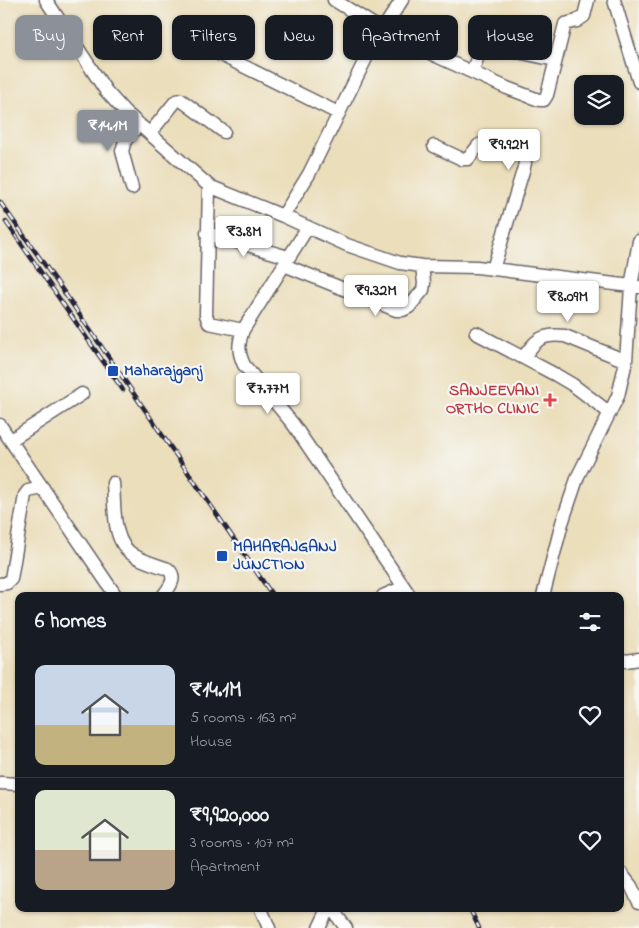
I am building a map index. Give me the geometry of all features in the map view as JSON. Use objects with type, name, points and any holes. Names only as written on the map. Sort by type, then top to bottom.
[{"type":"street","points":[[46,0],[106,91],[139,124],[209,186],[360,250],[400,263],[422,266],[493,269],[635,287]]},
{"type":"street","points":[[334,0],[358,15]]},
{"type":"street","points":[[392,15],[402,0]]},
{"type":"street","points":[[446,60],[531,98],[544,100],[547,95],[565,24],[581,19],[586,11],[588,0]]},
{"type":"street","points":[[614,0],[639,78]]},
{"type":"street","points":[[472,72],[480,51],[486,45],[555,60]]},
{"type":"street","points":[[231,60],[338,113]]},
{"type":"street","points":[[283,216],[309,174],[366,60]]},
{"type":"street","points":[[150,133],[176,102],[181,100],[224,132]]},
{"type":"street","points":[[132,188],[122,151],[125,141],[139,124]]},
{"type":"street","points":[[434,146],[462,159],[468,159],[480,144],[518,153],[524,157],[523,171],[493,269]]},
{"type":"street","points":[[209,186],[206,315],[209,323],[243,330]]},
{"type":"street","points":[[308,227],[243,330],[239,342],[239,354],[244,365],[293,424],[407,592]]},
{"type":"street","points":[[207,233],[286,261],[396,310],[403,310],[408,307],[423,290],[422,266]]},
{"type":"street","points":[[544,592],[568,502],[578,476],[618,396],[626,361],[639,241]]},
{"type":"street","points":[[476,333],[573,386],[610,413]]},
{"type":"street","points":[[523,358],[534,342],[544,336],[554,334],[564,336],[626,361]]},
{"type":"street","points":[[11,440],[82,394]]},
{"type":"street","points":[[0,425],[113,592]]},
{"type":"street","points":[[113,483],[117,525],[123,544],[133,555],[168,569],[171,572],[172,582],[166,592]]},
{"type":"street","points":[[0,584],[7,583],[11,579],[25,495],[28,491],[43,488]]},
{"type":"street","points":[[624,660],[639,659]]},
{"type":"street","points":[[0,783],[15,784]]},
{"type":"street","points":[[624,877],[639,902]]},
{"type":"street","points":[[262,912],[268,928]]},
{"type":"street","points":[[319,928],[327,912]]},
{"type":"street","points":[[334,912],[346,928]]},
{"type":"railway","points":[[0,202],[270,592]]},
{"type":"railway","points":[[6,222],[123,390]]},
{"type":"railway","points":[[471,912],[479,928]]},
{"type":"place","name":"Maharajganj","points":[[113,371]]},
{"type":"place","name":"SANJEEVANI ORTHO CLINIC","points":[[550,400]]},
{"type":"place","name":"MAHARAJGANJ JUNCTION","points":[[222,556]]}]
